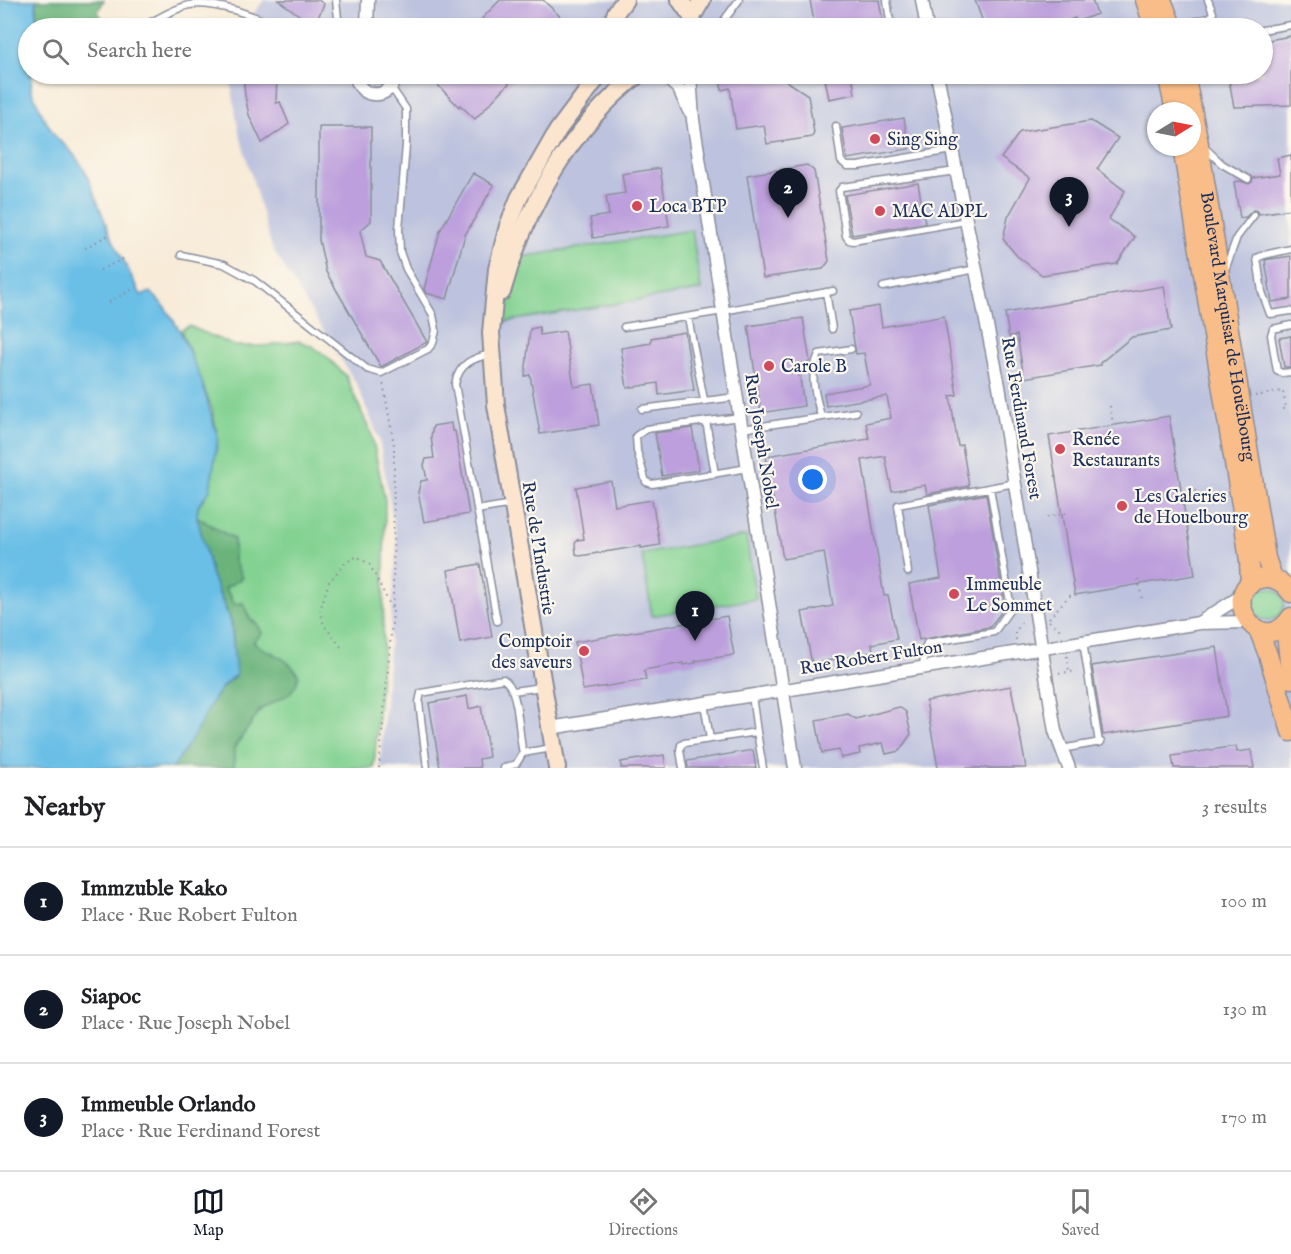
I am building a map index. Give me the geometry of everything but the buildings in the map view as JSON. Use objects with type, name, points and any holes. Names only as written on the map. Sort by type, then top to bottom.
[{"type":"main road","points":[[614,18],[625,0]]},
{"type":"main road","points":[[680,0],[690,18]]},
{"type":"main road","points":[[695,18],[702,0]]},
{"type":"main road","points":[[1145,0],[1151,18]]},
{"type":"main road","points":[[1162,0],[1168,18]]},
{"type":"main road","name":"Rue de l'Industrie","points":[[557,768],[496,405],[491,333],[497,269],[508,226],[519,198],[558,130],[592,84]]},
{"type":"main road","name":"Rue de l'Industrie","points":[[491,333],[507,273],[540,195],[572,144],[598,110],[628,84]]},
{"type":"main road","points":[[1169,84],[1173,102]]},
{"type":"main road","name":"Boulevard Marquisat de Houëlbourg","points":[[1186,84],[1187,102]]},
{"type":"main road","name":"Boulevard Marquisat de Houëlbourg","points":[[1192,156],[1249,561],[1242,609],[1253,626]]},
{"type":"main road","name":"Boulevard Marquisat de Houëlbourg","points":[[1193,156],[1221,282],[1266,558],[1272,578]]},
{"type":"main road","points":[[1246,590],[1258,580],[1272,578],[1291,591]]},
{"type":"main road","points":[[1253,626],[1270,631],[1288,621],[1291,679]]},
{"type":"main road","points":[[1253,626],[1268,655],[1291,732]]},
{"type":"street","points":[[367,18],[368,0]]},
{"type":"street","points":[[921,0],[925,18]]},
{"type":"street","points":[[359,84],[370,94],[382,94],[392,84]]},
{"type":"street","name":"Rue Joseph Nobel","points":[[672,84],[683,95],[693,120]]},
{"type":"street","name":"Rue Joseph Nobel","points":[[691,84],[693,120],[795,768]]},
{"type":"street","name":"Rue Ferdinand Forest","points":[[939,84],[999,386],[1055,731],[1068,768]]},
{"type":"street","name":"Rue Robert Fulton","points":[[1199,623],[1246,590]]},
{"type":"street","name":"Rue Robert Fulton","points":[[550,728],[1199,623],[1253,626]]},
{"type":"lane","points":[[336,0],[338,18]]},
{"type":"lane","points":[[726,18],[739,0]]},
{"type":"lane","points":[[886,0],[889,18]]},
{"type":"lane","points":[[1207,18],[1213,13],[1208,0]]},
{"type":"lane","points":[[160,18],[190,4],[208,4],[258,18]]},
{"type":"lane","points":[[1273,28],[1291,25]]},
{"type":"lane","points":[[182,255],[224,264],[255,280],[367,369],[381,373],[428,349],[433,343],[436,330],[433,315],[406,269],[400,252],[399,229],[406,145],[405,109],[391,87]]},
{"type":"lane","points":[[836,126],[841,162],[847,166],[952,150]]},
{"type":"lane","points":[[1201,150],[1248,179]]},
{"type":"lane","points":[[956,171],[842,187],[839,191],[846,236],[849,240],[854,241],[966,221]]},
{"type":"lane","points":[[1221,282],[1232,247],[1254,215]]},
{"type":"lane","points":[[1291,249],[1257,258],[1262,292],[1270,314],[1291,311]]},
{"type":"lane","points":[[883,287],[976,269]]},
{"type":"lane","points":[[624,327],[830,291],[832,328]]},
{"type":"lane","points":[[688,317],[704,400]]},
{"type":"lane","points":[[1291,325],[1273,329],[1271,335],[1277,372],[1291,372]]},
{"type":"lane","points":[[821,417],[812,371],[819,354],[850,348]]},
{"type":"lane","points":[[491,354],[468,361],[461,368],[454,384],[497,621]]},
{"type":"lane","points":[[642,409],[736,396]]},
{"type":"lane","points":[[748,468],[652,484],[646,482],[637,451],[636,436],[646,429],[705,421],[741,423],[856,412]]},
{"type":"lane","points":[[705,421],[715,474]]},
{"type":"lane","points":[[908,572],[898,505],[1015,483]]},
{"type":"lane","points":[[924,667],[923,653],[927,643],[994,632],[1011,608],[990,488]]},
{"type":"lane","points":[[477,510],[512,504]]},
{"type":"lane","points":[[1060,749],[1100,742],[1083,642]]},
{"type":"lane","points":[[427,768],[419,702],[421,693],[503,679],[508,681],[513,691],[523,753],[516,764],[504,768]]},
{"type":"lane","points":[[513,691],[542,687]]},
{"type":"lane","points":[[752,694],[763,768]]},
{"type":"lane","points":[[704,702],[711,739]]},
{"type":"lane","points":[[683,768],[681,745],[757,732]]},
{"type":"lane","points":[[523,753],[553,747]]},
{"type":"path","points":[[85,248],[110,234]]},
{"type":"path","points":[[100,270],[123,259]]},
{"type":"path","points":[[109,302],[136,287]]},
{"type":"path","points":[[379,768],[393,612],[394,445],[381,373]]},
{"type":"path","points":[[1254,396],[1283,391],[1286,408],[1278,410]]},
{"type":"path","points":[[1110,406],[1114,430]]},
{"type":"path","points":[[1177,494],[1200,490]]},
{"type":"path","points":[[1047,517],[1067,513]]},
{"type":"path","points":[[341,647],[324,625],[320,610],[329,582],[344,564],[357,556],[370,565],[393,612]]},
{"type":"path","points":[[1138,579],[1142,600]]},
{"type":"path","points":[[1067,656],[1069,672]]},
{"type":"path","points":[[1058,673],[1087,669]]},
{"type":"shaded area","points":[[264,0],[1291,0],[1291,768],[380,768],[397,544],[379,439],[357,385],[272,248],[238,128],[231,84],[1273,84],[1273,18],[250,18]]},
{"type":"green space","points":[[36,0],[104,0],[98,12],[102,18],[37,18]]},
{"type":"green space","points":[[692,230],[701,290],[503,322],[522,257]]},
{"type":"green space","points":[[189,326],[235,346],[264,346],[299,341],[312,346],[325,355],[346,376],[372,436],[385,500],[383,648],[374,768],[234,768],[234,748],[261,709],[289,694],[276,654],[261,649],[253,642],[262,634],[258,625],[250,619],[243,603],[234,604],[225,587],[242,578],[234,561],[234,539],[197,517],[198,506],[210,490],[218,438],[212,409],[181,330]]},
{"type":"green space","points":[[197,517],[234,539],[234,561],[242,578],[225,588],[234,604],[243,603],[250,619],[258,625],[262,633],[253,642],[289,663],[299,676],[289,694],[261,709],[234,748],[234,768],[173,768],[218,692],[235,676],[232,623],[212,576]]},
{"type":"green space","points":[[746,536],[756,599],[652,616],[642,554]]},
{"type":"green space","points":[[1268,588],[1280,592],[1284,604],[1280,616],[1268,620],[1256,616],[1252,604],[1256,592]]},
{"type":"water","points":[[0,0],[36,0],[36,18],[18,18],[18,84],[31,84],[31,89],[44,118],[55,136],[71,151],[85,170],[110,234],[141,295],[151,292],[164,306],[179,329],[201,379],[218,438],[210,490],[198,506],[197,517],[212,576],[231,623],[236,675],[217,693],[173,768],[0,768]]},
{"type":"place","name":"Sing Sing","points":[[875,139]]},
{"type":"place","name":"Loca BTP","points":[[637,206]]},
{"type":"place","name":"MAC ADPL","points":[[880,211]]},
{"type":"place","name":"Siapoc","points":[[788,218]]},
{"type":"place","name":"Immeuble Orlando","points":[[1069,227]]},
{"type":"place","name":"Carole B","points":[[769,366]]},
{"type":"place","name":"Renée Restaurants","points":[[1060,449]]},
{"type":"place","name":"Les Galeries de Houelbourg","points":[[1122,506]]},
{"type":"place","name":"Immeuble Le Sommet","points":[[954,594]]},
{"type":"place","name":"Immzuble Kako","points":[[695,641]]},
{"type":"place","name":"Comptoir des saveurs","points":[[584,651]]}]
